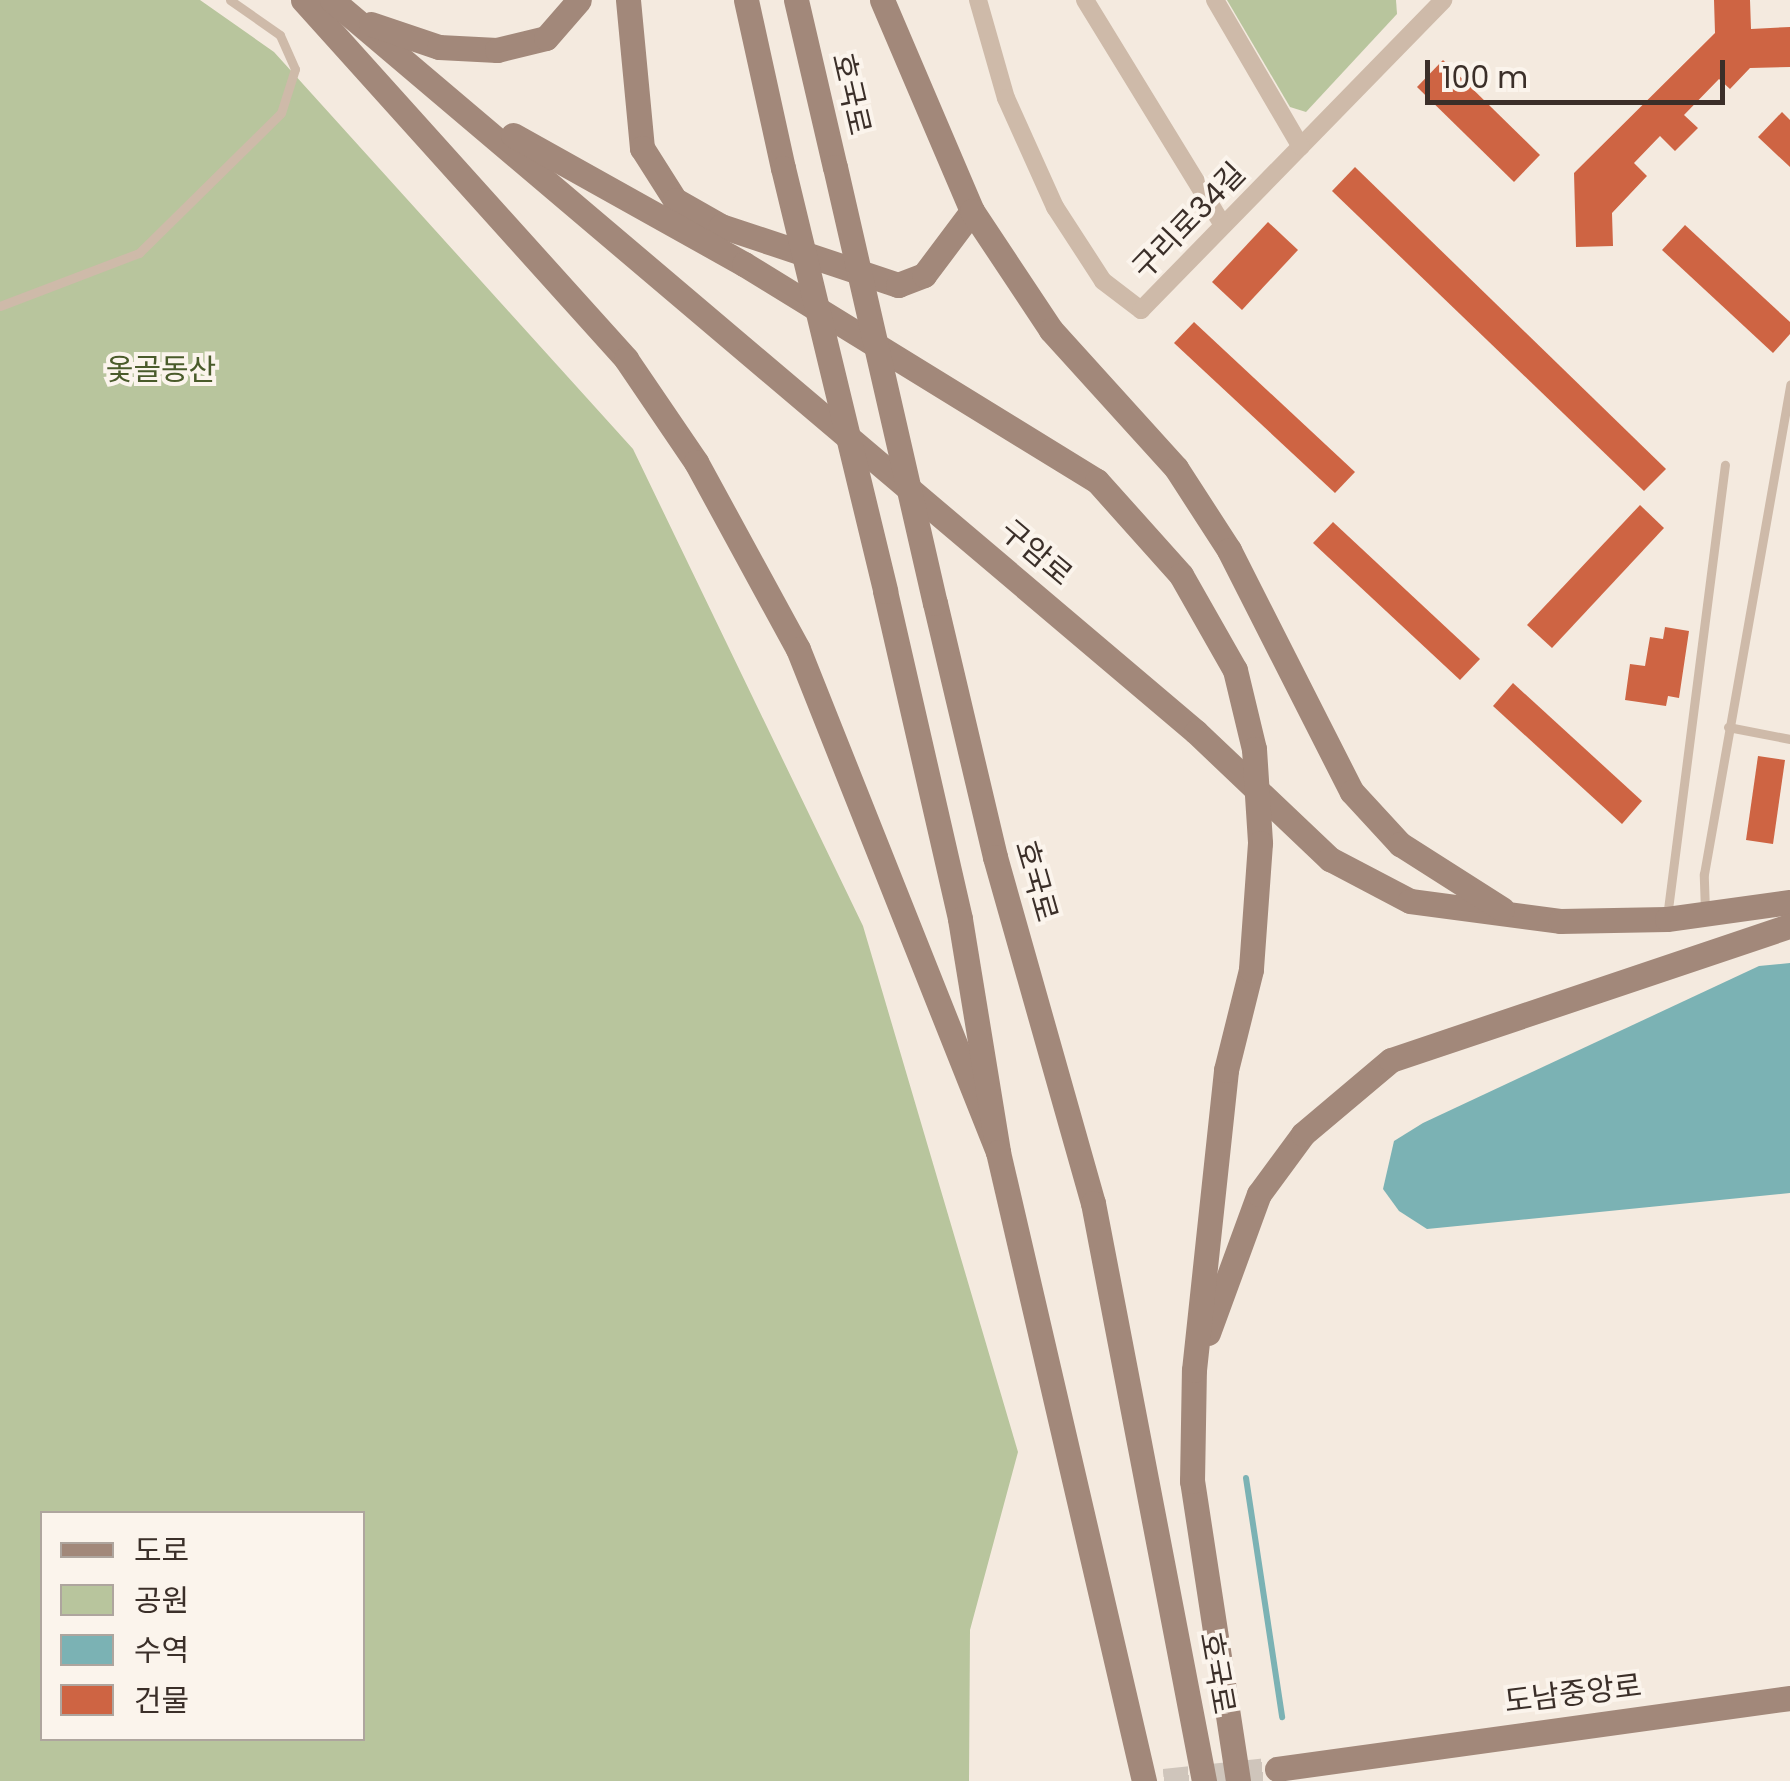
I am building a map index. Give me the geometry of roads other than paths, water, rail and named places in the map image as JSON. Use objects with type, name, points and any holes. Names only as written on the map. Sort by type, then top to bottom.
[{"type":"main road","points":[[303,0],[626,359],[696,462],[798,649],[998,1152]]},
{"type":"main road","name":"구암로","points":[[332,0],[1196,732],[1330,860],[1410,901],[1510,914],[1667,919],[1790,902]]},
{"type":"main road","points":[[354,18],[439,47],[498,50],[546,38],[579,0]]},
{"type":"main road","points":[[628,0],[642,148],[674,200],[722,226],[898,285],[924,275],[972,211]]},
{"type":"main road","points":[[746,0],[960,919],[998,1152],[1144,1781]]},
{"type":"main road","name":"호국로","points":[[796,0],[995,857],[1093,1202],[1204,1781]]},
{"type":"main road","points":[[882,0],[972,211],[1051,330],[1176,468],[1229,550],[1352,792],[1400,844],[1510,914]]},
{"type":"main road","points":[[460,106],[744,264],[1097,481],[1181,575],[1235,670],[1254,749],[1260,843],[1250,970],[1226,1070],[1194,1370],[1192,1482],[1238,1781]]},
{"type":"main road","points":[[1194,1370],[1259,1194],[1302,1134],[1350,1090],[1392,1060],[1435,1042],[1790,926]]},
{"type":"main road","name":"도남중앙로","points":[[1277,1768],[1790,1698]]},
{"type":"street","name":"구리로34길","points":[[978,0],[1029,154],[1084,252],[1126,304],[1142,310],[1437,7]]},
{"type":"street","points":[[1085,0],[1223,225]]},
{"type":"street","points":[[1216,0],[1301,147]]},
{"type":"street","points":[[1416,0],[1437,7]]},
{"type":"lane","points":[[0,306],[139,252],[281,113],[294,69],[280,35],[230,0]]},
{"type":"lane","points":[[1705,914],[1704,874],[1790,384]]},
{"type":"lane","points":[[1667,919],[1725,465]]},
{"type":"lane","points":[[1728,728],[1790,739]]},
{"type":"water","points":[[1790,963],[1790,1193],[1427,1229],[1399,1211],[1383,1189],[1394,1141],[1423,1123],[1759,966]]},
{"type":"waterway","points":[[1246,1478],[1282,1717]]},
{"type":"tunnel","points":[[1164,1781],[1277,1769]]},
{"type":"park label","name":"옻골동산","points":[[161,370]]}]
